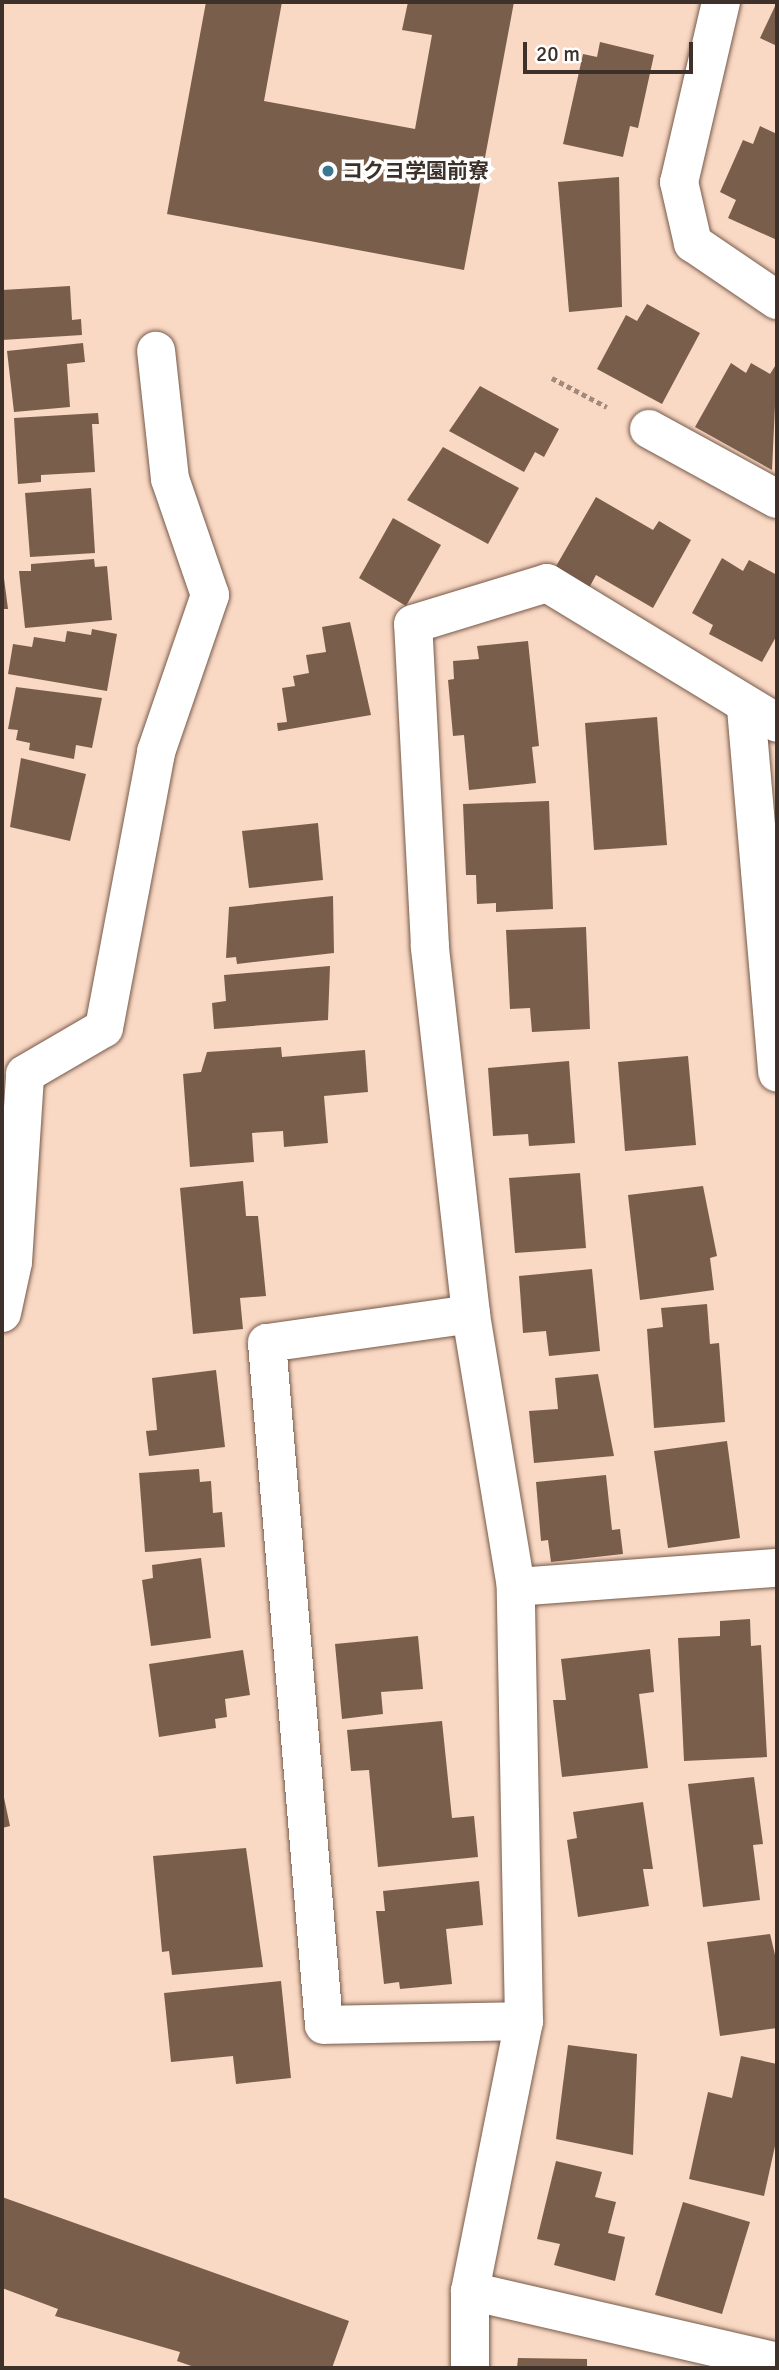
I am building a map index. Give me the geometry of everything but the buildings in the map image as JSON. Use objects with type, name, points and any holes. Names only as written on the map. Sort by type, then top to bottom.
[{"type":"street","points":[[720,2],[679,182],[693,243],[777,300]]},
{"type":"street","points":[[2,1313],[13,1262],[25,1074],[104,1028],[156,752],[210,596],[170,479],[156,351]]},
{"type":"street","points":[[649,429],[777,499]]},
{"type":"street","points":[[470,2368],[470,2291],[524,2021],[516,1587],[471,1314],[430,946],[413,624],[547,583],[762,715],[777,1073]]},
{"type":"street","points":[[471,1314],[267,1343],[324,2025],[524,2021]]},
{"type":"street","points":[[516,1587],[777,1568]]},
{"type":"street","points":[[470,2291],[777,2362]]},
{"type":"path","points":[[552,378],[649,429]]},
{"type":"place","name":"コクヨ学園前寮","points":[[328,171]]}]
